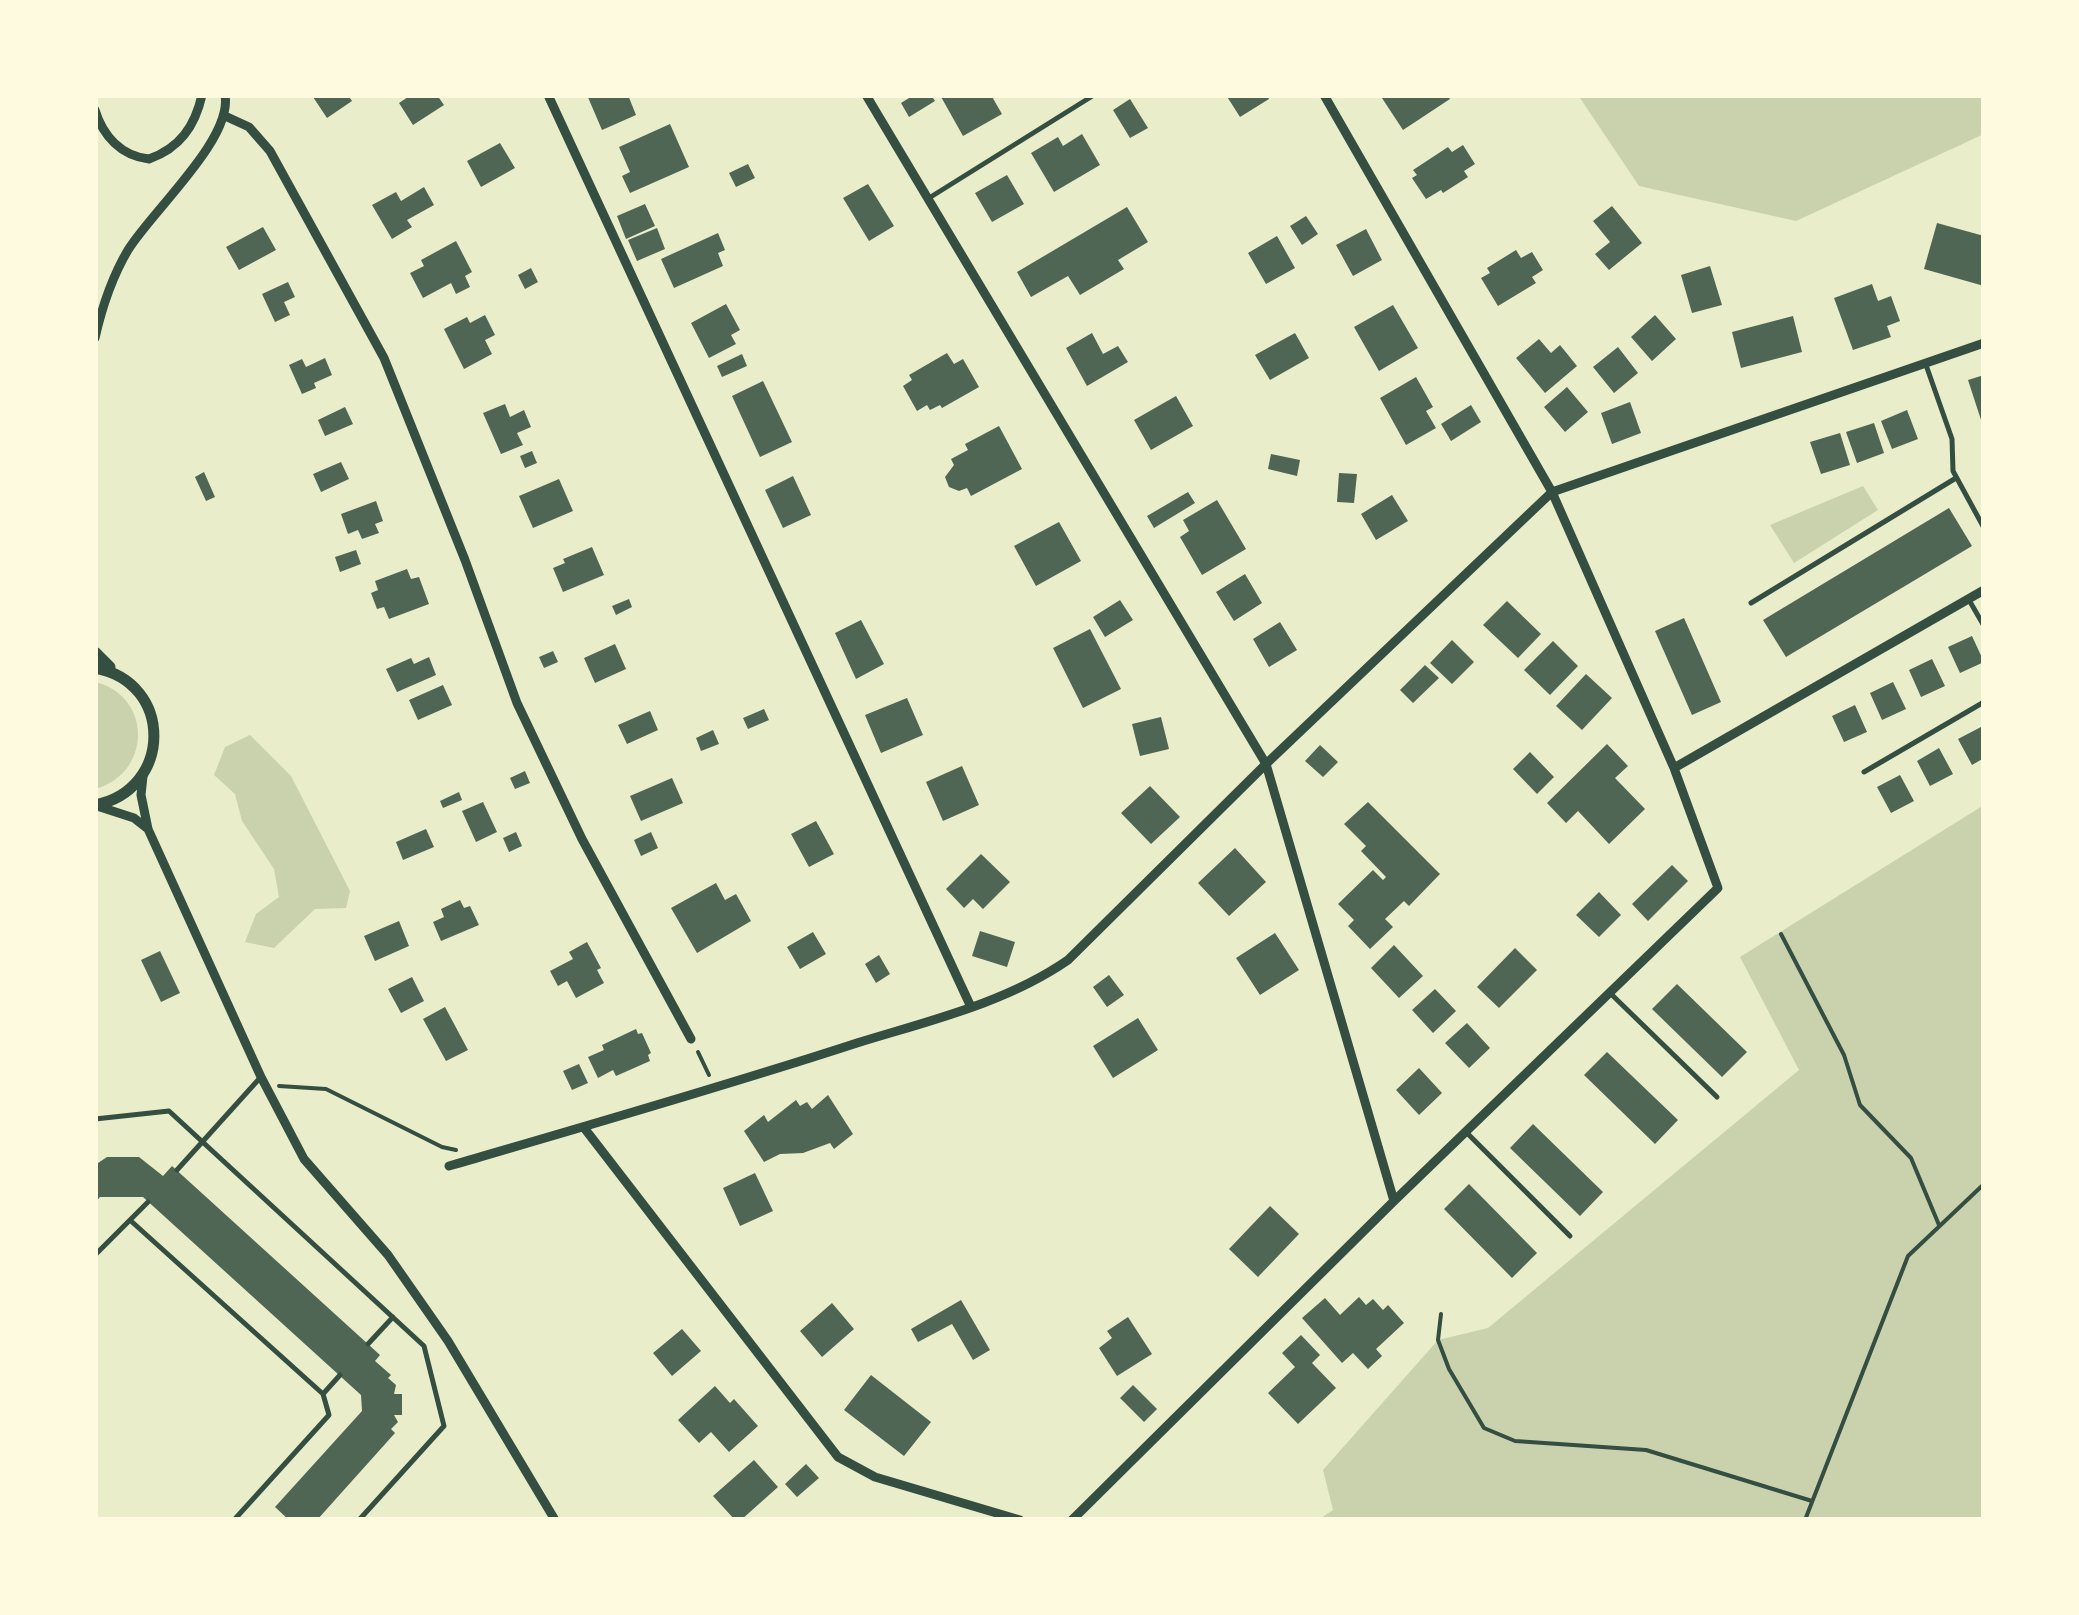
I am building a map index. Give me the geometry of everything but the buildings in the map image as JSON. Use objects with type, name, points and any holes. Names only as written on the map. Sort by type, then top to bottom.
[{"type":"street","points":[[95,110],[115,145],[137,158],[149,159],[187,133],[202,95]]},
{"type":"street","points":[[95,338],[113,280],[127,252],[220,131],[226,95]]},
{"type":"street","points":[[548,95],[971,1007]]},
{"type":"street","points":[[866,95],[1266,764],[1394,1201]]},
{"type":"street","points":[[1072,1520],[1718,888],[1674,768],[1552,492],[1324,95]]},
{"type":"street","points":[[225,116],[248,127],[270,151],[384,358],[465,560],[516,703],[582,838],[691,1039]]},
{"type":"street","points":[[450,1166],[715,1089],[971,1007],[1046,976],[1068,960],[1266,764],[1552,492],[1984,343]]},
{"type":"street","points":[[1674,768],[1984,590]]},
{"type":"street","points":[[95,652],[138,691],[150,710],[155,732],[141,795],[148,829],[263,1081],[304,1160],[388,1255],[448,1340],[554,1520]]},
{"type":"street","points":[[95,668],[121,676]]},
{"type":"street","points":[[95,805],[127,792],[143,776]]},
{"type":"street","points":[[95,805],[134,818],[148,829]]},
{"type":"street","points":[[585,1129],[838,1457],[875,1477],[1020,1520]]},
{"type":"lane","points":[[926,200],[1094,95]]},
{"type":"lane","points":[[1926,365],[1952,438],[1952,471],[1984,528]]},
{"type":"lane","points":[[1751,603],[1956,478]]},
{"type":"lane","points":[[1969,600],[1984,626]]},
{"type":"lane","points":[[1864,772],[1984,702]]},
{"type":"lane","points":[[1610,993],[1717,1096]]},
{"type":"lane","points":[[176,1170],[263,1081]]},
{"type":"lane","points":[[95,1118],[169,1111],[424,1346],[444,1426],[359,1520]]},
{"type":"lane","points":[[1466,1132],[1570,1236]]},
{"type":"lane","points":[[95,1255],[148,1202]]},
{"type":"lane","points":[[131,1221],[323,1394],[329,1415],[234,1520]]},
{"type":"lane","points":[[368,1344],[393,1317]]},
{"type":"lane","points":[[323,1394],[340,1376]]},
{"type":"path","points":[[1782,934],[1844,1055],[1860,1104],[1912,1158],[1940,1225]]},
{"type":"path","points":[[691,1039],[715,1089]]},
{"type":"path","points":[[263,1081],[326,1090],[442,1147],[485,1156]]},
{"type":"path","points":[[1805,1520],[1908,1256],[1984,1184]]},
{"type":"path","points":[[1441,1314],[1438,1340],[1449,1369],[1484,1428],[1515,1441],[1646,1450],[1812,1502]]},
{"type":"green space","points":[[1578,95],[1984,95],[1984,134],[1796,221],[1639,186]]},
{"type":"green space","points":[[1863,486],[1878,510],[1794,563],[1770,525]]},
{"type":"green space","points":[[95,682],[114,690],[127,703],[136,718],[138,735],[127,768],[114,781],[95,789]]},
{"type":"green space","points":[[250,735],[291,776],[350,891],[346,908],[315,909],[274,948],[245,942],[256,914],[279,897],[274,869],[242,821],[235,794],[214,775],[225,747]]},
{"type":"green space","points":[[1984,805],[1984,1520],[1318,1520],[1333,1510],[1323,1470],[1438,1340],[1488,1328],[1799,1070],[1740,957]]}]
